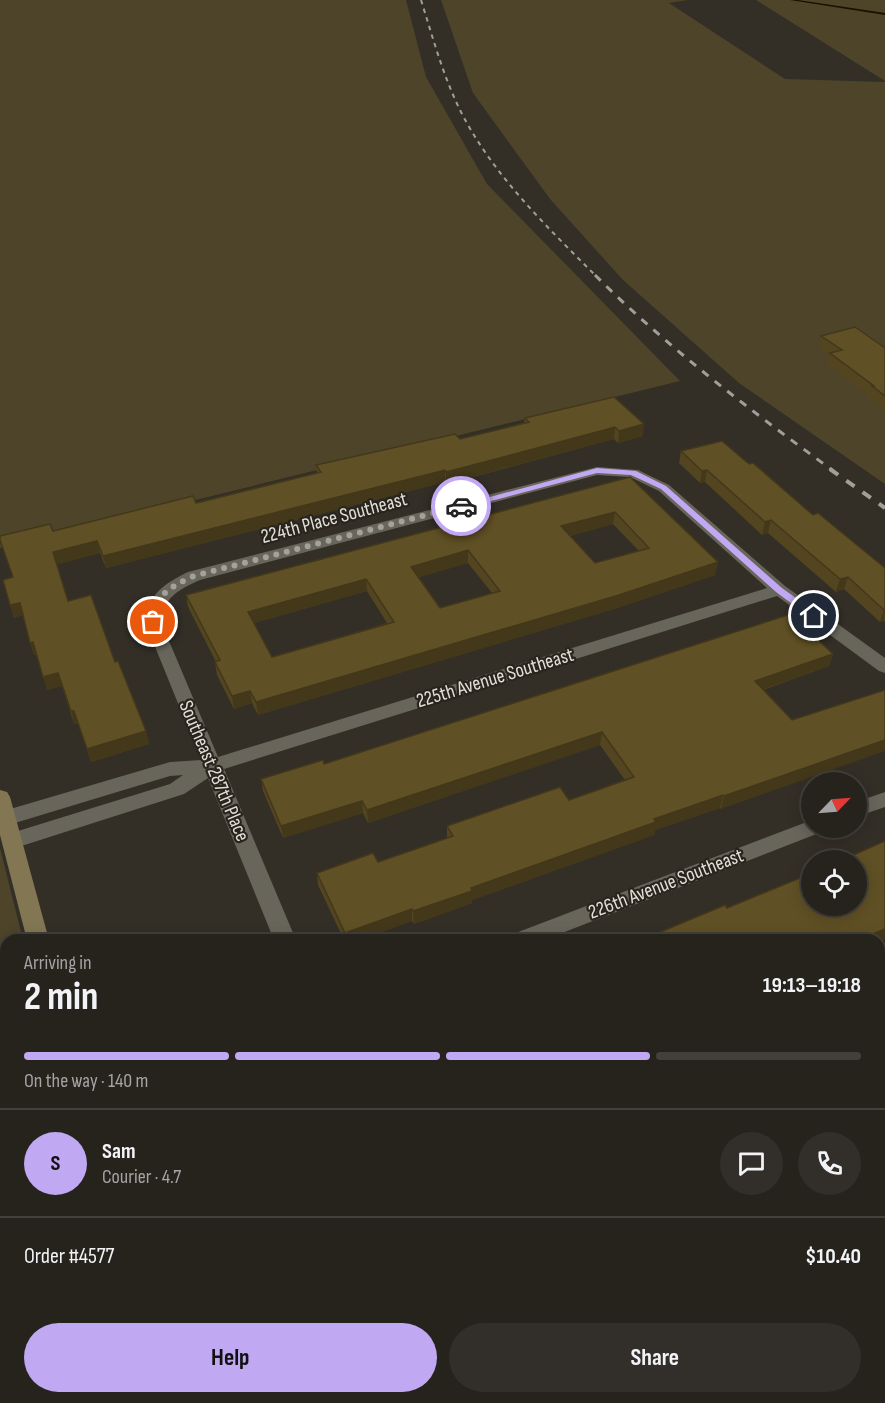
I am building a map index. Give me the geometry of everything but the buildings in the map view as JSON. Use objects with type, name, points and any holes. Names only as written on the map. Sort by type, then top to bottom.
[{"type":"street","name":"224th Place Southeast","points":[[157,600],[170,587],[194,576],[597,471],[633,473],[664,488],[779,590]]},
{"type":"street","points":[[779,590],[885,667]]},
{"type":"street","name":"225th Avenue Southeast","points":[[5,818],[170,769],[212,766],[779,590]]},
{"type":"street","name":"Southeast 287th Place","points":[[157,600],[153,614],[156,634],[282,934]]},
{"type":"street","name":"225th Avenue Southeast","points":[[12,841],[177,789],[212,766]]},
{"type":"street","points":[[0,797],[36,934]]},
{"type":"street","points":[[867,806],[885,799]]},
{"type":"street","name":"226th Avenue Southeast","points":[[537,934],[801,832]]},
{"type":"shaded area","points":[[0,0],[406,0],[426,77],[487,184],[680,381],[0,548]]},
{"type":"shaded area","points":[[441,0],[688,0],[669,3],[785,79],[885,82],[885,484],[739,383],[623,280],[550,199],[473,93]]},
{"type":"shaded area","points":[[756,0],[885,0],[885,81]]},
{"type":"shaded area","points":[[0,848],[22,934],[0,934]]},
{"type":"waterway","points":[[792,0],[885,14]]},
{"type":"railway","points":[[421,0],[449,85],[474,135],[522,199],[595,275]]},
{"type":"railway","points":[[595,275],[680,353],[832,470]]},
{"type":"railway","points":[[830,469],[885,508]]},
{"type":"way so far","points":[[153,622],[157,600],[170,587],[194,576],[461,506]]},
{"type":"route","points":[[461,506],[597,471],[612,470],[633,473],[664,488],[779,590],[814,616]]}]
